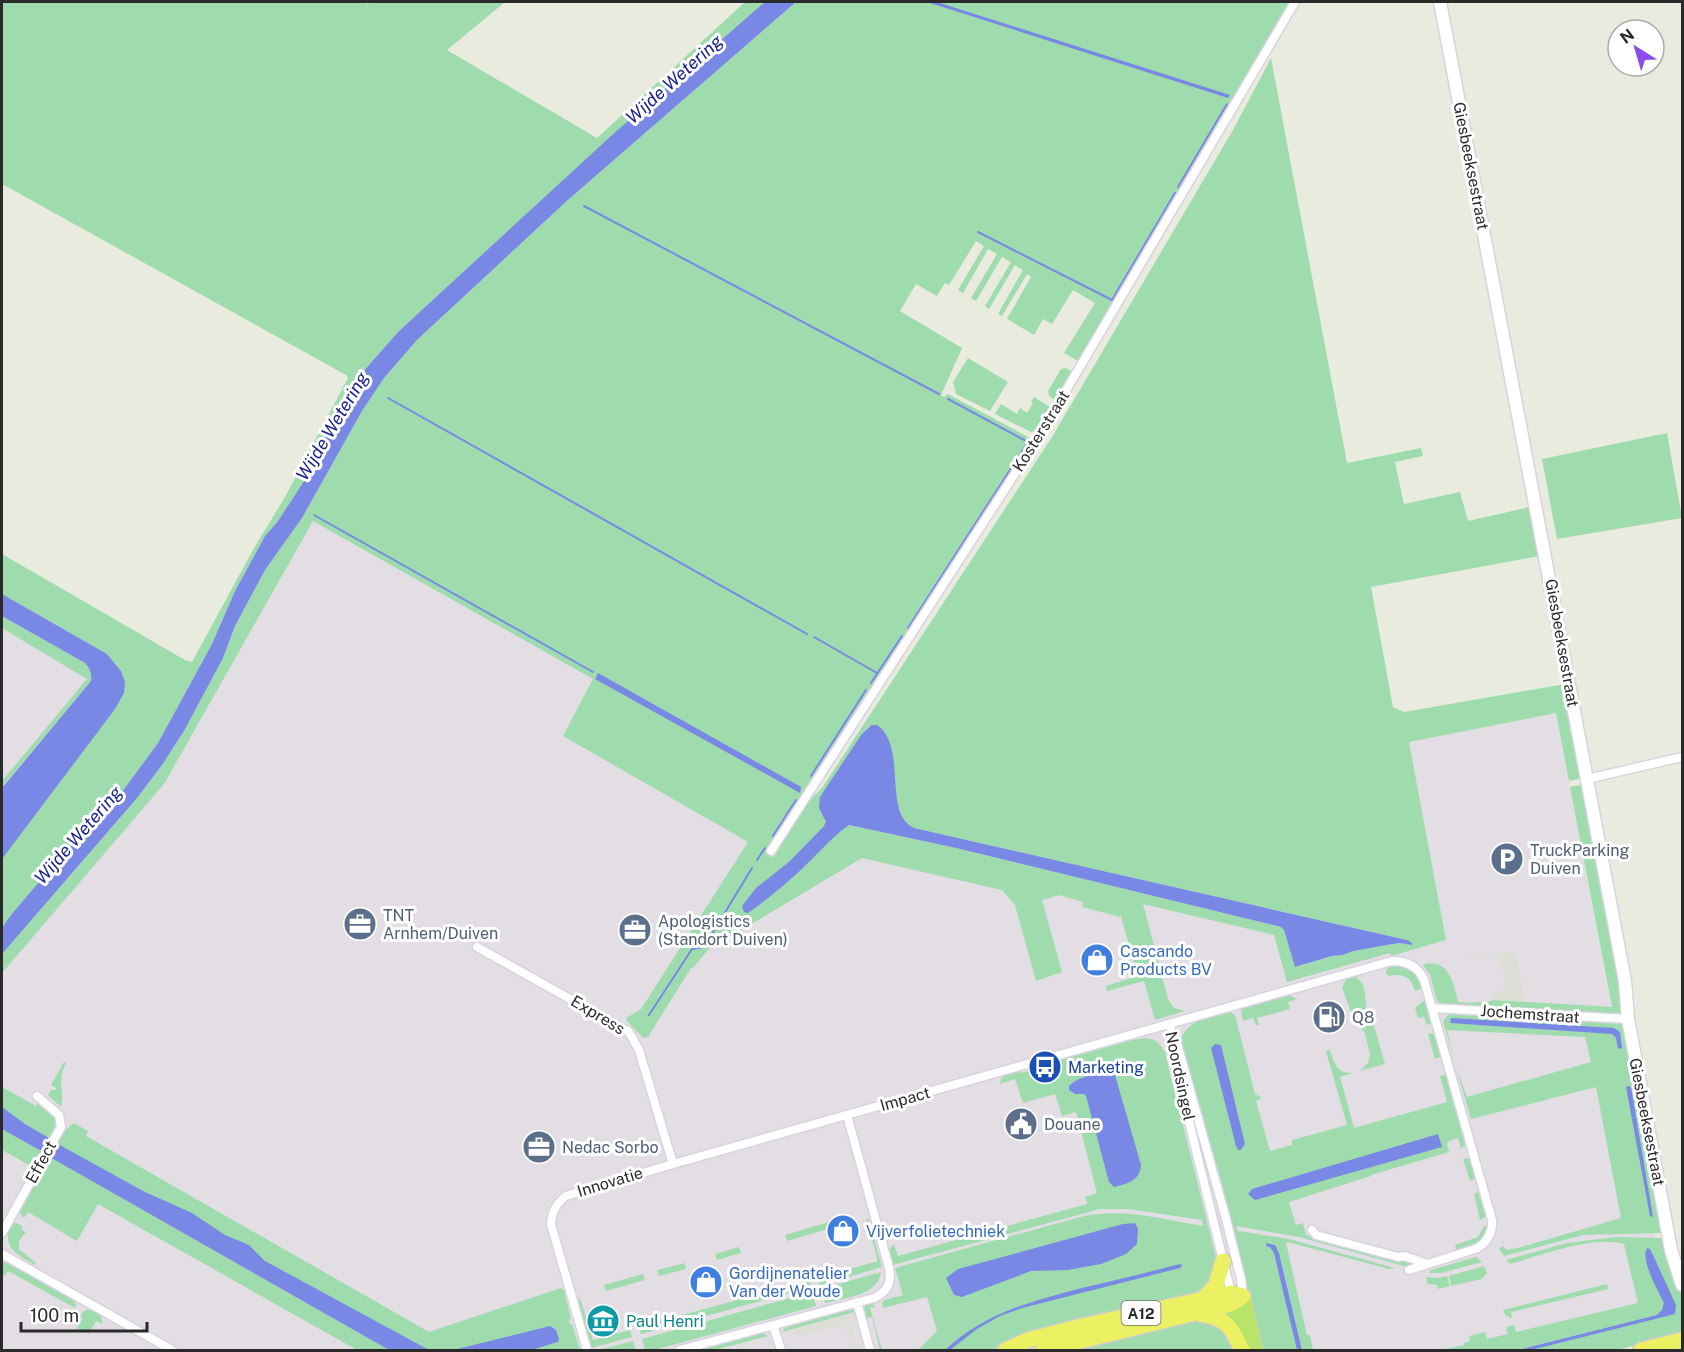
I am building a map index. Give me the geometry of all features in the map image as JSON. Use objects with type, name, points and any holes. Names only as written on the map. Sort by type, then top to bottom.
[{"type":"highway","points":[[1203,1299],[1216,1285],[1223,1261]]},
{"type":"highway","name":"A12","points":[[1006,1350],[1028,1340],[1078,1327],[1234,1293]]},
{"type":"highway","name":"A12","points":[[1043,1350],[1194,1314],[1234,1293]]},
{"type":"highway","name":"A12","points":[[1194,1314],[1211,1316],[1223,1321],[1231,1329],[1242,1350]]},
{"type":"highway","points":[[1641,1350],[1683,1340]]},
{"type":"main road","name":"Noordsingel","points":[[1234,1293],[1242,1350]]},
{"type":"main road","name":"Noordsingel","points":[[1234,1293],[1256,1350]]},
{"type":"street","name":"Kosterstraat","points":[[771,850],[1043,430],[1295,2]]},
{"type":"street","name":"Giesbeeksestraat","points":[[1440,2],[1625,981],[1628,1019],[1671,1250],[1683,1285]]},
{"type":"street","points":[[1587,779],[1683,758]]},
{"type":"street","name":"Express","points":[[477,947],[628,1032],[637,1043],[673,1164]]},
{"type":"street","points":[[1169,1024],[1392,961],[1405,962],[1419,971],[1433,1008],[1491,1214],[1492,1226],[1488,1239],[1478,1248],[1408,1270]]},
{"type":"street","name":"Jochemstraat","points":[[1433,1008],[1628,1019]]},
{"type":"street","name":"Impact","points":[[847,1115],[1169,1024]]},
{"type":"street","name":"Noordsingel","points":[[1169,1024],[1171,1048],[1223,1261],[1234,1293]]},
{"type":"street","name":"Noordsingel","points":[[1169,1024],[1178,1047],[1241,1279],[1234,1293]]},
{"type":"street","name":"Effect","points":[[2,1233],[62,1124],[59,1115],[37,1096]]},
{"type":"street","points":[[680,1350],[857,1302],[882,1294],[889,1285],[891,1275],[847,1115]]},
{"type":"street","name":"Innovatie","points":[[587,1350],[551,1224],[552,1213],[558,1203],[566,1196],[847,1115]]},
{"type":"street","points":[[1312,1230],[1316,1234],[1428,1264]]},
{"type":"street","points":[[2,1254],[172,1350]]},
{"type":"street","points":[[857,1302],[870,1350]]},
{"type":"street","points":[[773,1325],[781,1350]]},
{"type":"shaded area","points":[[298,507],[820,797],[1304,924],[1444,931],[1409,742],[1556,713],[1651,1217],[1675,1321],[1545,1350],[1300,1350],[1270,1244],[1182,1266],[947,1350],[2,1350],[2,944]]},
{"type":"shaded area","points":[[2,604],[100,659],[2,827]]},
{"type":"shaded area","points":[[1510,951],[1516,955],[1525,1002],[1495,1000],[1493,992],[1507,989],[1505,978],[1510,977],[1509,973],[1500,970],[1497,955],[1466,961]]},
{"type":"shaded area","points":[[855,1312],[858,1320],[852,1322],[848,1317],[851,1328],[853,1327],[857,1350],[852,1350],[852,1338],[849,1338],[846,1328],[841,1325],[796,1336],[794,1329]]},
{"type":"green space","points":[[2,2],[363,2],[368,4],[371,2],[505,2],[447,50],[597,138],[745,2],[766,2],[610,138],[398,332],[362,373],[318,450],[306,478],[278,521],[265,536],[235,591],[212,644],[158,743],[119,796],[57,861],[2,928],[2,859],[121,671],[107,654],[2,594],[2,554],[192,662],[254,548],[285,497],[348,378],[2,184]]},
{"type":"green space","points":[[796,2],[1293,2],[1083,360],[1078,361],[1064,353],[1095,303],[1073,290],[1052,324],[1043,319],[1034,335],[1007,319],[1031,277],[1027,274],[1002,316],[998,314],[1023,270],[1015,265],[989,309],[985,306],[1011,262],[1002,257],[976,301],[971,298],[997,254],[988,249],[963,293],[958,290],[984,246],[976,241],[949,285],[945,283],[937,296],[916,284],[900,311],[962,348],[941,395],[944,397],[948,394],[1030,438],[1033,442],[767,855],[774,857],[808,802],[822,788],[1052,437],[1233,130],[1271,58],[1347,463],[1421,448],[1423,456],[1395,462],[1404,504],[1460,492],[1468,521],[1530,507],[1540,556],[1371,587],[1393,707],[1404,712],[1565,684],[1583,778],[1569,781],[1556,713],[1409,742],[1446,940],[1391,956],[1390,953],[1287,982],[1274,935],[1143,904],[1168,999],[1174,1008],[1185,1011],[1155,1020],[1144,981],[1107,991],[1106,986],[1138,976],[1121,917],[1082,907],[1083,902],[1059,895],[1042,900],[1062,972],[1036,981],[1015,905],[1002,890],[862,858],[708,950],[691,968],[648,1037],[643,1038],[626,1018],[641,1009],[748,842],[563,736],[593,679],[313,521],[164,784],[2,973],[2,954],[137,798],[184,731],[223,658],[235,626],[265,570],[302,518],[362,411],[384,378],[417,340],[569,199]],"holes":[[[871,725],[876,725],[902,819],[906,825],[1407,940],[1410,945],[1399,943],[1353,951],[1296,967],[1281,927],[956,848],[849,825],[827,825],[824,819],[866,729]]]},
{"type":"green space","points":[[968,358],[1008,382],[990,411],[956,394],[953,382]]},
{"type":"green space","points":[[1066,368],[1071,371],[1072,375],[1058,399],[1055,400],[1049,396],[1048,391],[1061,369]]},
{"type":"green space","points":[[1034,397],[1050,407],[1051,411],[1039,429],[1031,432],[995,414],[1001,404],[1017,414],[1020,408],[1027,413]]},
{"type":"green space","points":[[1667,433],[1682,518],[1557,539],[1542,459]]},
{"type":"green space","points":[[2,616],[85,663],[90,671],[91,681],[2,787],[2,781],[87,679],[2,628]]},
{"type":"green space","points":[[1585,784],[1620,977],[1622,1013],[1619,1015],[1441,1004],[1437,1001],[1430,975],[1423,965],[1432,964],[1444,968],[1452,980],[1458,1002],[1495,1000],[1612,1007],[1570,787]]},
{"type":"green space","points":[[1398,965],[1414,972],[1422,988],[1415,991],[1406,977],[1389,976],[1386,973],[1387,967]]},
{"type":"green space","points":[[1354,976],[1362,983],[1365,991],[1367,1010],[1370,1012],[1385,1064],[1360,1071],[1368,1063],[1370,1055],[1365,1033],[1353,1018],[1342,987],[1347,978]]},
{"type":"green space","points":[[1289,995],[1297,999],[1288,1002],[1290,1009],[1257,1018],[1259,1025],[1256,1025],[1253,1018],[1243,1021],[1241,1010],[1244,1008]]},
{"type":"green space","points":[[1426,1001],[1432,1022],[1427,1025],[1424,1017],[1418,1018],[1415,1008]]},
{"type":"green space","points":[[1230,1012],[1235,1015],[1255,1094],[1262,1098],[1256,1101],[1270,1151],[1292,1145],[1292,1140],[1347,1125],[1326,1051],[1330,1050],[1340,1070],[1353,1073],[1340,1077],[1354,1128],[1447,1102],[1440,1076],[1445,1075],[1448,1077],[1467,1143],[1461,1149],[1458,1138],[1447,1144],[1449,1152],[1289,1202],[1296,1225],[1303,1223],[1306,1235],[1398,1261],[1404,1259],[1417,1263],[1404,1266],[1299,1237],[1236,1226],[1238,1231],[1289,1239],[1395,1268],[1389,1269],[1286,1243],[1307,1335],[1310,1335],[1313,1350],[1302,1350],[1278,1248],[1300,1350],[1262,1350],[1230,1221],[1211,1157],[1205,1124],[1180,1045],[1186,1030],[1192,1025],[1206,1018]]},
{"type":"green space","points":[[1455,1013],[1625,1026],[1664,1233],[1583,1235],[1504,1256],[1499,1249],[1503,1246],[1507,1250],[1518,1248],[1621,1218],[1596,1087],[1471,1119],[1456,1067],[1467,1097],[1591,1062],[1585,1037],[1447,1030],[1454,1060],[1443,1021],[1447,1016]]},
{"type":"green space","points":[[1428,1034],[1435,1034],[1441,1054],[1435,1059]]},
{"type":"green space","points":[[1147,1038],[1157,1041],[1165,1052],[1216,1258],[1216,1270],[1206,1290],[1034,1331],[993,1350],[918,1350],[937,1331],[927,1297],[883,1308],[884,1300],[903,1295],[895,1268],[1095,1214],[1142,1215],[1203,1226],[1202,1220],[1128,1209],[1100,1209],[893,1265],[889,1251],[894,1245],[898,1256],[1087,1204],[1085,1197],[1097,1193],[1076,1112],[1062,1116],[1055,1094],[1023,1103],[1015,1079],[1000,1084],[1001,1079],[1020,1071],[1021,1073],[1132,1040]]},
{"type":"green space","points":[[64,1062],[66,1063],[61,1081],[61,1107],[48,1095],[51,1090],[56,1090],[51,1085]]},
{"type":"green space","points":[[2,1087],[36,1106],[39,1102],[55,1118],[56,1127],[49,1138],[18,1123],[2,1111]]},
{"type":"green space","points":[[74,1123],[88,1131],[86,1136],[429,1332],[561,1288],[564,1290],[571,1319],[570,1324],[572,1324],[580,1350],[426,1350],[361,1318],[57,1145],[65,1130]]},
{"type":"green space","points":[[2,1128],[41,1151],[31,1166],[2,1150]]},
{"type":"green space","points":[[50,1157],[389,1350],[357,1350],[98,1204],[77,1241],[28,1212],[24,1218],[19,1212]]},
{"type":"green space","points":[[1469,1158],[1476,1178],[1470,1181],[1463,1159]]},
{"type":"green space","points":[[1479,1192],[1487,1216],[1480,1220],[1474,1194]]},
{"type":"green space","points":[[868,1218],[882,1267],[820,1285],[818,1278],[878,1261],[866,1219]]},
{"type":"green space","points":[[829,1222],[831,1228],[787,1241],[785,1235]]},
{"type":"green space","points":[[12,1223],[22,1226],[22,1230],[26,1232],[19,1241],[19,1249],[36,1263],[35,1265],[16,1253],[9,1243]]},
{"type":"green space","points":[[1488,1225],[1481,1240],[1457,1251],[1455,1245],[1478,1237],[1484,1226]]},
{"type":"green space","points":[[1616,1237],[1664,1240],[1669,1267],[1682,1295],[1682,1334],[1617,1350],[1440,1350],[1464,1345],[1470,1341],[1469,1336],[1485,1332],[1487,1339],[1508,1334],[1506,1327],[1514,1325],[1516,1332],[1638,1303],[1624,1244],[1597,1242],[1582,1244],[1510,1264],[1506,1260],[1567,1243]]},
{"type":"green space","points":[[739,1247],[741,1253],[717,1260],[715,1254]]},
{"type":"green space","points":[[1476,1257],[1482,1262],[1441,1273],[1429,1273],[1431,1270]]},
{"type":"green space","points":[[2,1262],[10,1264],[73,1300],[76,1304],[75,1308],[8,1271],[5,1276],[2,1274]]},
{"type":"green space","points":[[685,1263],[686,1269],[659,1276],[657,1270]]},
{"type":"green space","points":[[1484,1266],[1487,1273],[1482,1279],[1451,1286],[1449,1276]]},
{"type":"green space","points":[[881,1272],[879,1280],[867,1291],[825,1303],[821,1289]]},
{"type":"green space","points":[[643,1274],[645,1280],[606,1291],[604,1285]]},
{"type":"green space","points":[[1447,1276],[1450,1286],[1438,1289],[1437,1285],[1427,1284],[1426,1277]]},
{"type":"green space","points":[[809,1280],[811,1287],[641,1334],[639,1327]]},
{"type":"green space","points":[[1607,1284],[1608,1289],[1511,1312],[1512,1318],[1506,1316],[1503,1310]]},
{"type":"green space","points":[[812,1292],[816,1306],[654,1350],[645,1350],[642,1339]]},
{"type":"green space","points":[[580,1298],[593,1340],[630,1330],[632,1337],[591,1348],[578,1302]]},
{"type":"green space","points":[[872,1303],[875,1307],[870,1308],[882,1350],[880,1350],[872,1317],[865,1318],[863,1310],[865,1306]]},
{"type":"green space","points":[[850,1309],[855,1312],[782,1332],[786,1327]]},
{"type":"green space","points":[[85,1310],[97,1313],[102,1321],[102,1324],[96,1321],[89,1334],[77,1328],[83,1318],[80,1316]]},
{"type":"green space","points":[[1196,1320],[1219,1323],[1236,1350],[1066,1350]]},
{"type":"green space","points":[[762,1333],[768,1336],[715,1350],[699,1350]]},
{"type":"green space","points":[[633,1341],[636,1350],[598,1350]]},
{"type":"water","name":"Wijde Wetering","points":[[765,2],[796,2],[569,199],[417,340],[384,378],[362,411],[302,518],[265,570],[235,626],[223,658],[184,731],[162,765],[137,798],[2,954],[2,928],[11,915],[57,861],[119,796],[158,743],[212,644],[235,591],[265,536],[278,521],[306,478],[318,450],[362,373],[398,332],[611,136]]},
{"type":"water","points":[[927,2],[937,2],[1230,95],[1228,98]]},
{"type":"water","points":[[2,594],[107,654],[121,671],[125,682],[124,693],[115,709],[2,859],[2,788],[91,681],[91,674],[85,663],[2,616]]},
{"type":"water","points":[[598,673],[801,787],[800,793],[595,679]]},
{"type":"water","points":[[871,725],[877,725],[886,735],[894,763],[899,809],[904,820],[914,828],[1407,940],[1412,945],[1399,943],[1353,951],[1295,967],[1284,930],[1281,927],[956,848],[849,825],[781,888],[748,913],[744,912],[742,906],[756,888],[790,861],[824,826],[826,822],[819,808],[820,797],[861,735]]},
{"type":"water","points":[[1451,1018],[1614,1028],[1620,1032],[1622,1048],[1618,1049],[1616,1038],[1612,1034],[1450,1023]]},
{"type":"water","points":[[1215,1044],[1221,1045],[1245,1144],[1241,1150],[1238,1150],[1236,1146],[1211,1048]]},
{"type":"water","points":[[1109,1071],[1115,1075],[1141,1165],[1135,1178],[1128,1183],[1114,1187],[1109,1182],[1086,1096],[1069,1090],[1069,1086],[1078,1080]]},
{"type":"water","points":[[1626,1087],[1631,1087],[1653,1217],[1650,1216]]},
{"type":"water","points":[[2,1107],[49,1138],[41,1151],[2,1129]]},
{"type":"water","points":[[1438,1134],[1442,1147],[1255,1200],[1248,1194],[1252,1189]]},
{"type":"water","points":[[58,1144],[143,1191],[192,1213],[225,1235],[249,1245],[265,1261],[429,1350],[389,1350],[50,1157]]},
{"type":"water","points":[[1135,1223],[1138,1229],[1137,1244],[1126,1254],[1101,1264],[1068,1270],[1031,1271],[962,1297],[954,1295],[946,1278],[958,1269],[1123,1224]]},
{"type":"water","points":[[1266,1243],[1275,1245],[1279,1253],[1302,1350],[1297,1350],[1274,1253]]},
{"type":"water","points":[[1647,1248],[1650,1249],[1676,1305],[1675,1314],[1531,1350],[1518,1350],[1657,1315],[1664,1303],[1648,1267],[1645,1253]]},
{"type":"water","points":[[1180,1264],[1182,1266],[1180,1268],[1022,1308],[1000,1316],[977,1329],[950,1350],[945,1350],[976,1326],[1029,1303]]},
{"type":"water","points":[[550,1326],[556,1330],[558,1342],[531,1350],[453,1350]]},
{"type":"waterway","points":[[1178,187],[1227,104]]},
{"type":"waterway","points":[[978,232],[1112,300],[1175,193]]},
{"type":"waterway","points":[[584,206],[939,394]]},
{"type":"waterway","points":[[388,398],[807,634]]},
{"type":"waterway","points":[[908,628],[1028,442],[948,399]]},
{"type":"waterway","points":[[314,515],[593,672]]},
{"type":"waterway","points":[[871,683],[902,636]]},
{"type":"waterway","points":[[814,637],[877,673]]},
{"type":"waterway","points":[[811,776],[866,690]]},
{"type":"waterway","points":[[773,836],[796,800]]},
{"type":"waterway","points":[[757,860],[765,848]]},
{"type":"waterway","points":[[649,1015],[692,949],[704,947],[752,868]]},
{"type":"place","name":"TruckParking Duiven","points":[[1507,859]]},
{"type":"place","name":"TNT Arnhem/Duiven","points":[[360,924]]},
{"type":"place","name":"Apologistics (Standort Duiven)","points":[[635,930]]},
{"type":"place","name":"Cascando Products BV","points":[[1097,960]]},
{"type":"place","name":"Q8","points":[[1329,1017]]},
{"type":"place","name":"Marketing","points":[[1045,1067]]},
{"type":"place","name":"Douane","points":[[1021,1124]]},
{"type":"place","name":"Nedac Sorbo","points":[[539,1147]]},
{"type":"place","name":"Vijverfolietechniek","points":[[843,1231]]},
{"type":"place","name":"Gordijnenatelier Van der Woude","points":[[706,1282]]},
{"type":"place","name":"Paul Henri","points":[[603,1321]]}]
